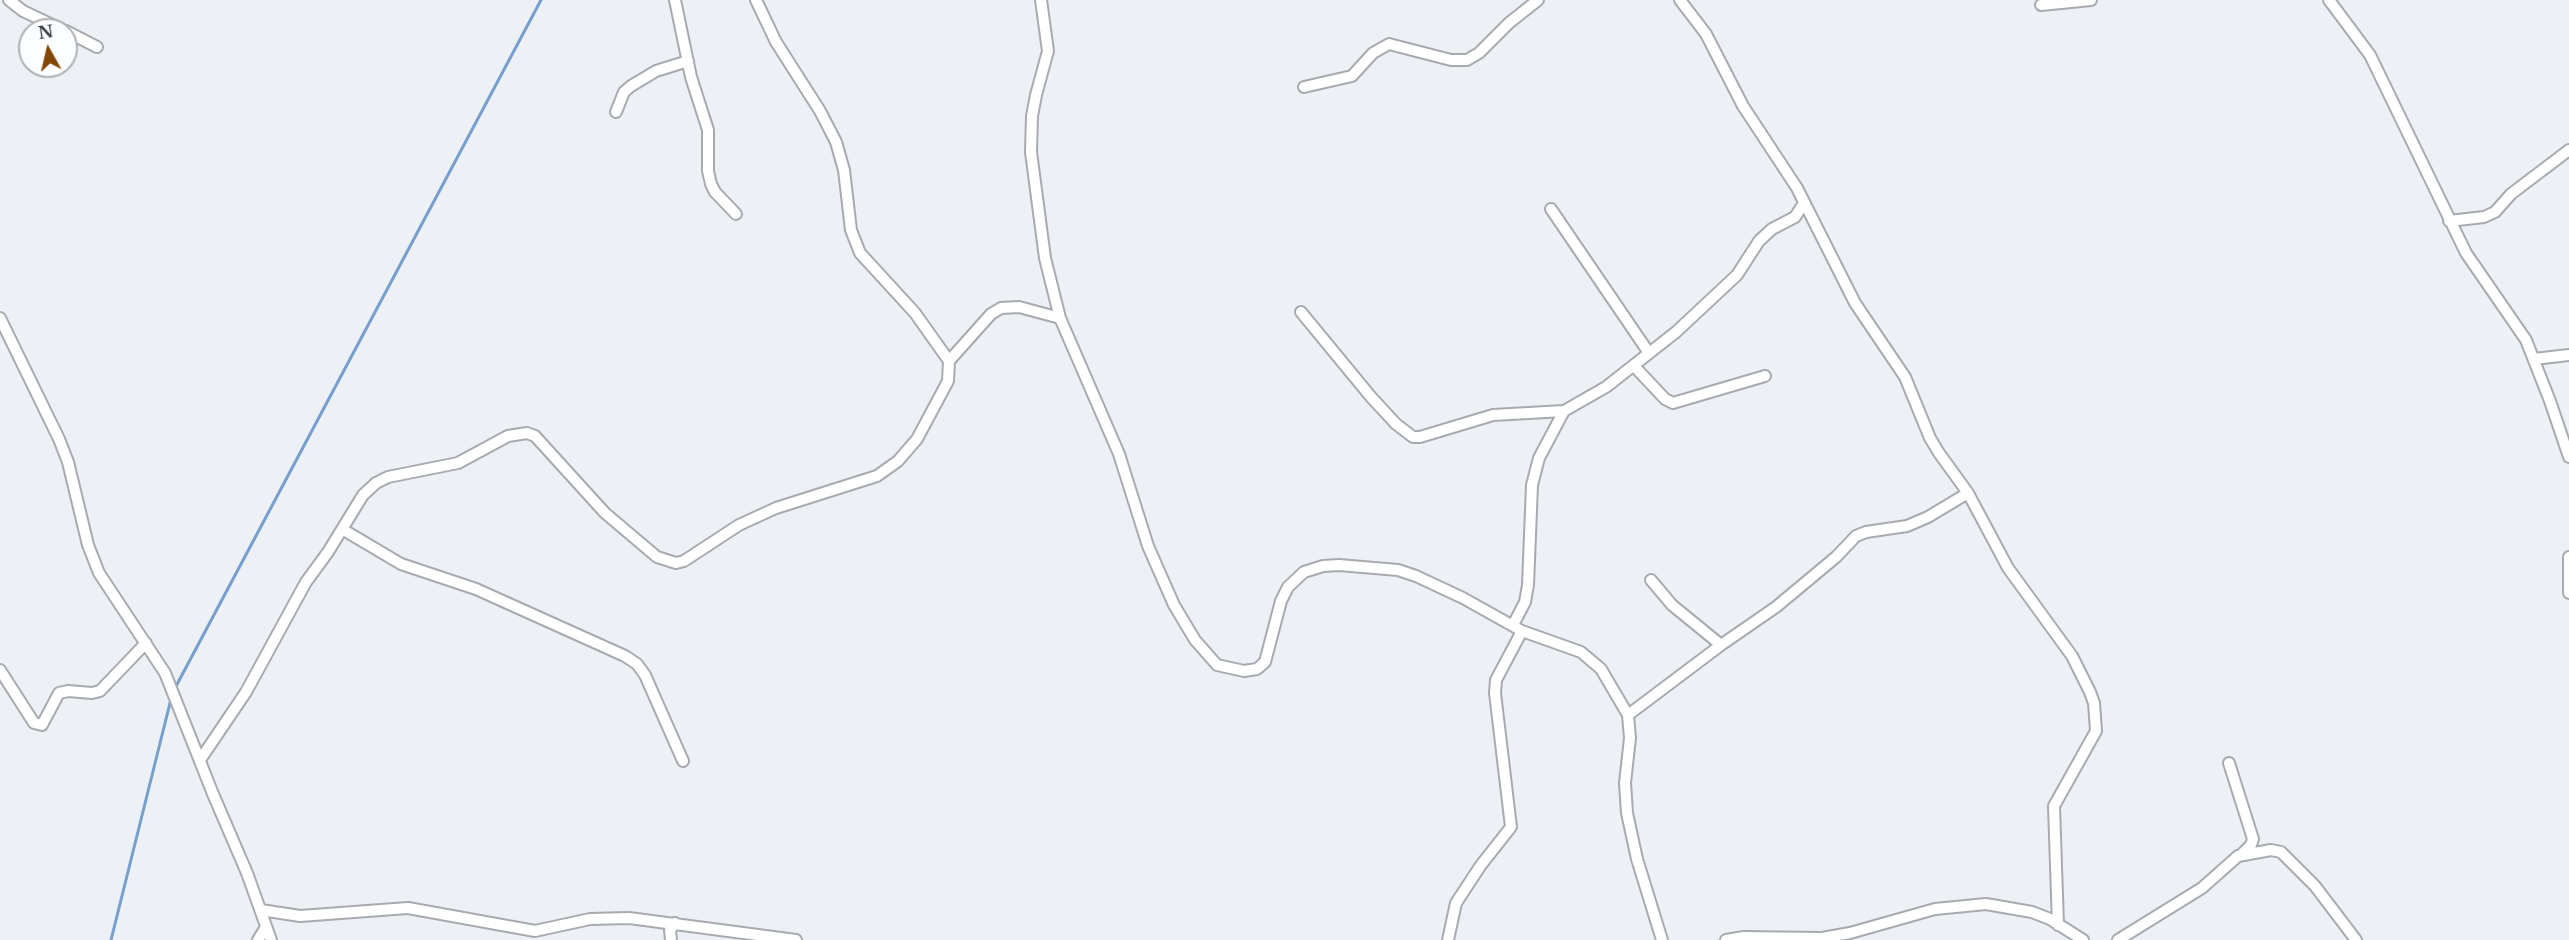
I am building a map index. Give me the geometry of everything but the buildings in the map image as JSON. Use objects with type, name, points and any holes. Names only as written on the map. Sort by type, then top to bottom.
[{"type":"street","points":[[9,0],[23,11],[38,18]]},
{"type":"street","points":[[675,0],[688,61],[708,130],[708,171],[711,184],[715,192],[736,214]]},
{"type":"street","points":[[200,760],[246,692],[306,582],[363,495],[375,483],[388,477],[458,463],[508,436],[527,433],[535,436],[605,513],[657,557],[666,561],[684,561],[757,516],[795,500],[877,476],[908,451],[930,418],[948,381],[949,361],[915,313],[860,253],[851,230],[844,170],[836,142],[820,111],[776,42],[756,0]]},
{"type":"street","points":[[1041,0],[1048,51],[1032,116],[1031,152],[1045,258],[1060,318],[1108,429],[1148,546],[1174,605],[1195,640],[1217,665],[1233,670],[1251,671],[1265,662],[1281,601],[1288,587],[1304,572],[1323,566],[1340,565],[1398,570],[1463,598],[1517,628],[1581,652],[1592,659],[1607,678],[1628,715],[1630,738],[1625,783],[1627,813],[1637,859],[1662,940]]},
{"type":"street","points":[[1304,87],[1352,76],[1373,53],[1389,44],[1451,60],[1467,60],[1479,53],[1509,23],[1538,0]]},
{"type":"street","points":[[1680,0],[1706,34],[1743,106],[1804,203],[1855,303],[1905,377],[1930,438],[1950,471],[1968,493],[2008,568],[2072,657],[2094,703],[2096,731],[2093,740],[2066,781],[2054,806],[2058,925]]},
{"type":"street","points":[[2041,5],[2091,0]]},
{"type":"street","points":[[2329,0],[2370,55],[2449,221],[2466,252],[2514,321],[2534,359],[2569,457]]},
{"type":"street","points":[[78,38],[97,47]]},
{"type":"street","points":[[616,112],[624,92],[630,86],[656,71],[688,61]]},
{"type":"street","points":[[2449,221],[2484,217],[2495,212],[2511,194],[2569,150]]},
{"type":"street","points":[[1301,312],[1371,397],[1396,424],[1413,437],[1493,416],[1564,411],[1606,387],[1649,353],[1737,275],[1759,241],[1772,229],[1795,217],[1804,203]]},
{"type":"street","points":[[1551,209],[1649,353]]},
{"type":"street","points":[[949,361],[991,314],[1001,308],[1019,307],[1060,318]]},
{"type":"street","points":[[0,318],[59,439],[71,472],[88,545],[99,573],[113,598],[165,673],[271,940]]},
{"type":"street","points":[[2534,359],[2569,355]]},
{"type":"street","points":[[1634,366],[1665,399],[1673,403],[1765,376]]},
{"type":"street","points":[[1448,940],[1456,903],[1481,865],[1508,834],[1511,827],[1495,693],[1496,680],[1525,602],[1528,585],[1532,485],[1539,458],[1564,411]]},
{"type":"street","points":[[1628,715],[1776,607],[1836,558],[1856,536],[1866,532],[1907,526],[1928,517],[1968,493]]},
{"type":"street","points":[[342,529],[401,564],[476,589],[625,656],[637,664],[645,675],[683,761]]},
{"type":"street","points":[[2569,557],[2569,592]]},
{"type":"street","points":[[1651,580],[1672,605],[1721,645]]},
{"type":"street","points":[[0,670],[34,723],[42,725],[59,693],[100,691],[146,644]]},
{"type":"street","points":[[2118,940],[2202,888],[2251,845],[2253,839],[2229,763]]},
{"type":"street","points":[[2241,854],[2271,850],[2281,852],[2315,886],[2356,940]]},
{"type":"street","points":[[1726,940],[1822,938],[1850,933],[1935,909],[1986,904],[2032,912],[2083,940]]},
{"type":"street","points":[[261,910],[300,916],[408,908],[535,931],[599,918],[629,918],[796,940]]},
{"type":"street","points":[[671,940],[670,930],[675,923]]},
{"type":"street","points":[[258,940],[266,927]]},
{"type":"waterway","points":[[174,690],[541,0]]},
{"type":"waterway","points":[[111,940],[171,699]]}]
